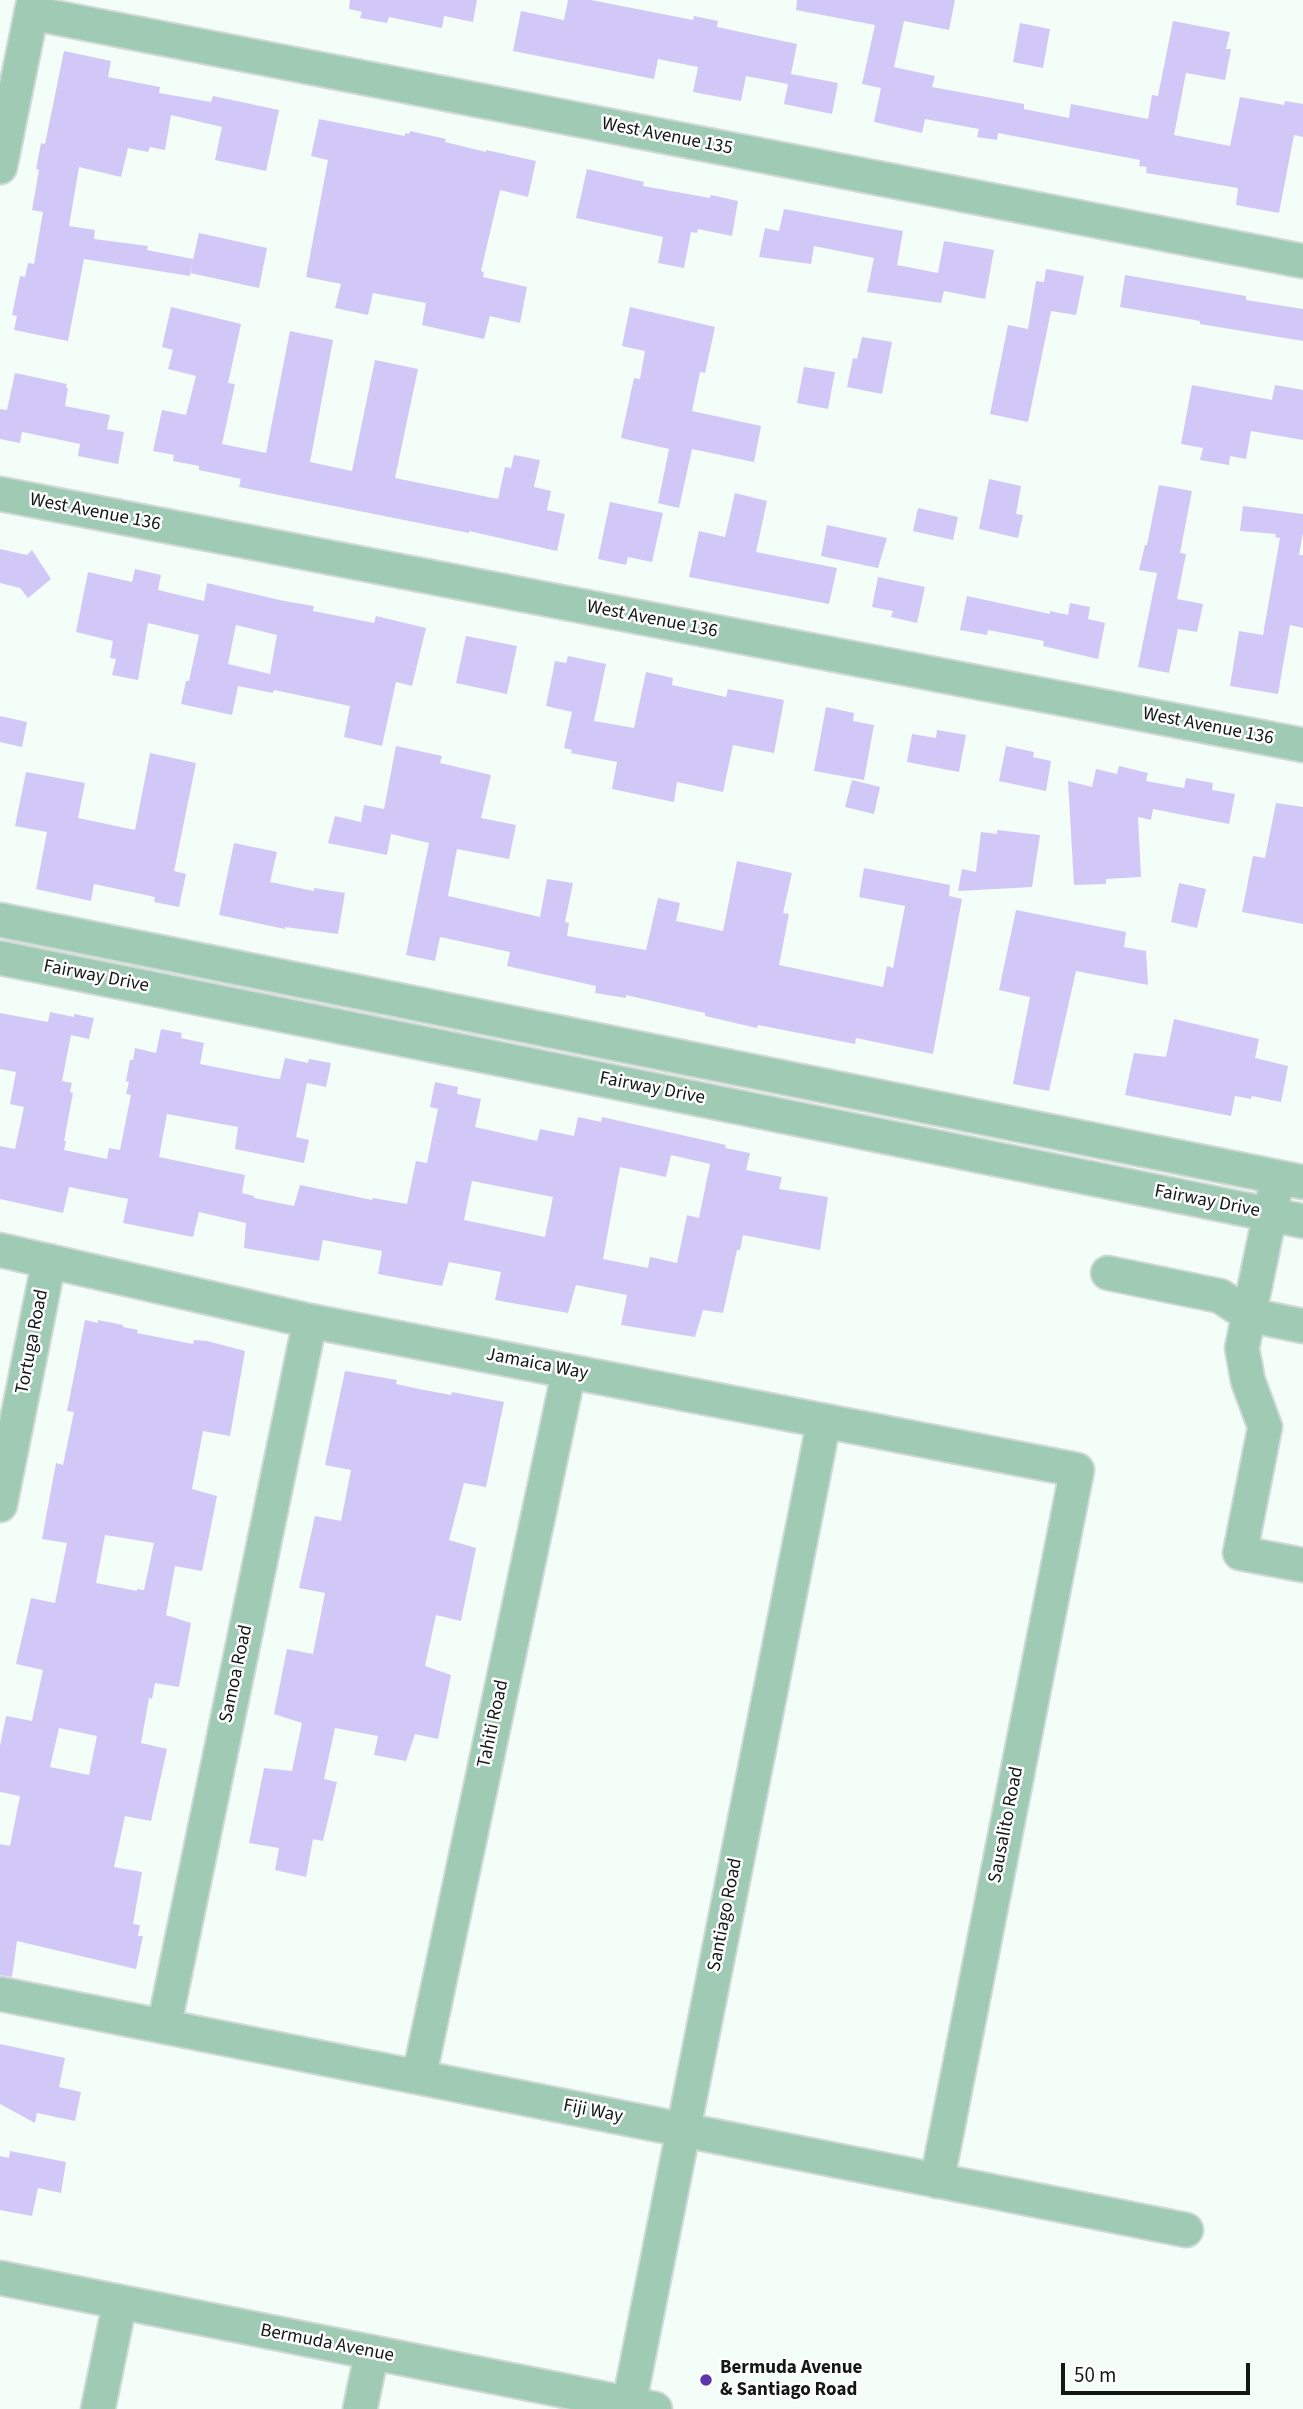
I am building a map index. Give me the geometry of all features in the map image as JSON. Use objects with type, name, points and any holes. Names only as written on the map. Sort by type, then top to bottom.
[{"type":"street","points":[[0,167],[24,19]]},
{"type":"street","name":"West Avenue 135","points":[[24,19],[1303,261]]},
{"type":"street","name":"West Avenue 136","points":[[0,494],[1303,745]]},
{"type":"street","name":"Fairway Drive","points":[[0,920],[1291,1179]]},
{"type":"street","name":"Fairway Drive","points":[[0,958],[1303,1221]]},
{"type":"street","points":[[447,1048],[455,1012]]},
{"type":"street","points":[[1291,1179],[1270,1214],[1242,1348],[1248,1381],[1265,1427],[1240,1553],[1303,1565]]},
{"type":"street","name":"Jamaica Way","points":[[0,1250],[310,1321],[1077,1470]]},
{"type":"street","name":"Tortuga Road","points":[[0,1505],[49,1261]]},
{"type":"street","points":[[1108,1273],[1220,1296],[1250,1315],[1303,1326]]},
{"type":"street","name":"Samoa Road","points":[[164,2026],[310,1321]]},
{"type":"street","name":"Tahiti Road","points":[[419,2077],[569,1371]]},
{"type":"street","name":"Santiago Road","points":[[637,2407],[682,2130],[824,1421]]},
{"type":"street","name":"Sausalito Road","points":[[937,2181],[1077,1470]]},
{"type":"street","name":"Fiji Way","points":[[0,1994],[1186,2230]]},
{"type":"street","name":"Bermuda Avenue","points":[[0,2278],[637,2407]]},
{"type":"street","points":[[98,2409],[120,2302]]},
{"type":"street","points":[[360,2409],[372,2352]]},
{"type":"building","points":[[350,0],[477,0],[473,22],[444,16],[442,28],[389,17],[387,23],[360,18],[362,12],[349,9]]},
{"type":"building","points":[[568,0],[591,0],[693,20],[694,16],[718,21],[717,27],[797,44],[791,74],[838,83],[832,114],[784,104],[788,84],[746,76],[741,101],[693,92],[698,67],[658,59],[654,79],[513,51],[521,11],[564,20]]},
{"type":"building","points":[[797,0],[955,0],[949,30],[904,21],[894,67],[935,76],[932,87],[1024,104],[1024,109],[1069,118],[1071,104],[1148,119],[1152,95],[1158,96],[1173,21],[1230,32],[1226,49],[1231,49],[1225,80],[1186,73],[1174,135],[1230,146],[1240,97],[1284,105],[1285,101],[1303,104],[1303,137],[1294,135],[1279,213],[1236,205],[1238,188],[1146,173],[1147,167],[1139,166],[1140,160],[998,133],[997,140],[977,137],[979,129],[925,119],[922,133],[874,122],[881,88],[862,84],[875,25],[796,10]]},
{"type":"building","points":[[1020,23],[1050,29],[1043,68],[1013,62]]},
{"type":"building","points":[[64,51],[111,61],[108,77],[160,87],[159,93],[211,102],[213,96],[279,110],[266,171],[215,160],[222,127],[171,115],[165,150],[150,147],[148,152],[128,148],[121,177],[79,167],[69,226],[95,230],[94,239],[148,246],[147,250],[193,259],[190,276],[84,259],[68,341],[14,330],[17,316],[12,315],[20,276],[25,277],[28,263],[34,264],[43,212],[32,210],[39,170],[36,169],[41,143],[45,144]]},
{"type":"building","points":[[319,119],[405,136],[405,133],[409,134],[410,131],[486,152],[536,161],[528,197],[500,190],[481,271],[484,272],[483,277],[527,287],[520,323],[490,316],[484,339],[422,325],[426,303],[373,293],[368,315],[335,308],[341,284],[306,277],[328,160],[311,156]]},
{"type":"building","points":[[587,169],[644,182],[643,186],[738,201],[732,236],[698,229],[697,233],[691,232],[684,268],[658,263],[663,237],[576,218]]},
{"type":"building","points":[[784,209],[903,231],[897,265],[938,273],[944,241],[994,250],[985,299],[944,291],[941,303],[867,292],[874,258],[814,246],[811,264],[759,257],[765,228],[779,231]]},
{"type":"building","points":[[199,233],[267,248],[259,288],[190,273]]},
{"type":"building","points":[[1046,269],[1084,276],[1076,315],[1051,311],[1028,422],[990,414],[1008,325],[1028,329],[1036,281],[1044,282]]},
{"type":"building","points":[[1125,275],[1303,309],[1303,341],[1200,324],[1200,321],[1120,307]]},
{"type":"building","points":[[171,307],[241,324],[228,383],[235,384],[222,444],[266,453],[290,331],[333,340],[310,462],[352,471],[375,360],[418,369],[395,478],[498,499],[505,467],[511,468],[514,455],[540,460],[534,487],[551,491],[547,510],[565,514],[557,551],[469,531],[239,487],[241,479],[199,470],[199,466],[173,461],[174,455],[153,451],[162,410],[186,415],[196,376],[168,369],[173,350],[162,347]]},
{"type":"building","points":[[630,307],[715,327],[705,373],[700,372],[692,411],[761,426],[754,462],[692,449],[679,508],[658,503],[669,449],[621,438],[634,378],[640,379],[645,351],[622,346]]},
{"type":"building","points":[[862,337],[892,342],[882,394],[847,387],[853,358],[857,359]]},
{"type":"building","points":[[804,367],[835,372],[828,409],[797,403]]},
{"type":"building","points":[[15,373],[67,384],[65,406],[110,415],[107,429],[124,432],[118,464],[78,456],[80,444],[22,432],[20,443],[0,439],[0,409],[7,410]]},
{"type":"building","points":[[1192,385],[1272,400],[1275,385],[1303,390],[1303,440],[1251,431],[1246,459],[1230,456],[1229,465],[1200,460],[1203,448],[1181,444]]},
{"type":"building","points":[[989,479],[1021,486],[1016,514],[1023,515],[1018,538],[979,529]]},
{"type":"building","points":[[1159,485],[1192,491],[1180,553],[1186,554],[1177,599],[1203,604],[1197,632],[1178,629],[1169,673],[1138,667],[1157,573],[1139,570]]},
{"type":"building","points":[[735,493],[767,501],[756,552],[837,568],[829,604],[689,577],[699,531],[725,537]]},
{"type":"building","points":[[610,502],[663,513],[652,562],[628,557],[626,565],[598,559]]},
{"type":"building","points":[[1243,506],[1303,514],[1299,555],[1303,555],[1303,628],[1290,625],[1278,694],[1230,686],[1239,631],[1263,635],[1280,538],[1275,537],[1276,534],[1240,531]]},
{"type":"building","points":[[918,508],[958,517],[953,540],[913,531]]},
{"type":"building","points":[[827,525],[887,538],[878,568],[821,556]]},
{"type":"building","points":[[0,549],[27,555],[32,550],[51,579],[28,598],[20,588],[0,583]]},
{"type":"building","points":[[135,569],[161,575],[158,590],[204,601],[207,583],[314,606],[313,611],[374,623],[376,616],[426,628],[412,686],[396,682],[382,746],[344,737],[350,706],[274,690],[273,693],[238,686],[232,715],[181,704],[199,635],[148,623],[138,680],[112,675],[116,659],[110,658],[113,641],[76,632],[88,572],[132,582]],"holes":[[[236,625],[277,635],[270,674],[228,664]]]},
{"type":"building","points":[[878,577],[925,587],[917,623],[891,617],[893,611],[872,607]]},
{"type":"building","points":[[967,596],[1050,614],[1050,611],[1068,615],[1070,603],[1090,607],[1088,619],[1105,623],[1098,659],[1043,646],[1044,641],[988,630],[987,635],[960,630]]},
{"type":"building","points":[[466,636],[517,646],[507,694],[456,683]]},
{"type":"building","points":[[568,656],[606,664],[594,721],[634,728],[646,672],[673,678],[672,685],[726,697],[728,689],[784,700],[774,753],[733,745],[723,792],[677,782],[674,802],[612,789],[617,762],[571,753],[572,750],[564,748],[572,712],[546,706],[555,661],[566,663]]},
{"type":"building","points":[[826,707],[854,713],[853,721],[874,725],[864,780],[814,771]]},
{"type":"building","points":[[0,716],[27,722],[22,747],[0,742]]},
{"type":"building","points":[[937,730],[966,735],[959,772],[907,762],[912,734],[936,738]]},
{"type":"building","points":[[396,746],[442,756],[440,763],[491,775],[481,818],[516,825],[509,859],[457,849],[448,896],[540,917],[547,879],[573,883],[565,922],[569,923],[567,936],[646,950],[658,898],[680,903],[676,921],[723,931],[737,861],[792,873],[783,913],[789,914],[779,965],[883,987],[887,966],[893,968],[905,906],[859,897],[864,868],[950,885],[949,896],[962,899],[933,1054],[856,1038],[855,1044],[758,1025],[757,1028],[626,995],[626,998],[595,993],[596,986],[507,966],[510,952],[440,937],[435,961],[406,955],[429,843],[391,834],[387,855],[328,843],[335,816],[361,822],[364,805],[384,809]]},
{"type":"building","points":[[1006,746],[1034,752],[1033,757],[1051,761],[1046,791],[999,781]]},
{"type":"building","points":[[150,753],[196,763],[174,871],[186,874],[179,907],[154,902],[155,897],[94,884],[91,901],[36,889],[47,832],[15,826],[26,772],[85,783],[78,818],[135,830]]},
{"type":"building","points":[[1119,766],[1148,773],[1146,781],[1184,788],[1186,778],[1213,783],[1212,790],[1235,794],[1229,824],[1153,809],[1151,820],[1138,817],[1141,877],[1106,879],[1106,884],[1074,885],[1068,781],[1092,787],[1096,769],[1117,774]]},
{"type":"building","points":[[852,780],[880,787],[874,814],[845,807]]},
{"type":"building","points":[[1276,803],[1303,807],[1303,924],[1242,912],[1253,856],[1265,858]]},
{"type":"building","points":[[997,830],[1040,835],[1032,887],[958,891],[962,869],[976,872],[981,832],[997,834]]},
{"type":"building","points":[[234,843],[277,852],[270,882],[314,891],[314,888],[345,893],[338,934],[285,929],[219,915]]},
{"type":"building","points":[[1179,883],[1206,889],[1197,928],[1171,922]]},
{"type":"building","points":[[1016,910],[1126,932],[1124,947],[1146,951],[1148,985],[1076,971],[1049,1091],[1013,1084],[1030,997],[999,990]]},
{"type":"building","points":[[50,1012],[94,1018],[89,1039],[71,1035],[62,1081],[72,1083],[70,1092],[73,1093],[64,1150],[107,1159],[109,1148],[120,1150],[131,1095],[126,1094],[130,1060],[133,1060],[135,1048],[156,1053],[161,1029],[182,1033],[181,1038],[204,1043],[200,1064],[280,1079],[285,1058],[308,1063],[309,1059],[331,1063],[326,1087],[307,1083],[296,1137],[309,1140],[304,1163],[235,1149],[238,1127],[167,1114],[159,1157],[245,1175],[242,1193],[254,1198],[294,1206],[300,1185],[372,1200],[373,1198],[407,1204],[416,1161],[427,1163],[438,1109],[430,1107],[435,1082],[458,1087],[457,1094],[481,1099],[475,1127],[537,1141],[540,1129],[574,1136],[578,1117],[601,1122],[602,1117],[726,1145],[725,1148],[750,1153],[746,1170],[782,1177],[779,1189],[828,1197],[820,1250],[743,1235],[723,1313],[703,1310],[695,1337],[621,1325],[627,1295],[576,1285],[568,1313],[495,1300],[501,1272],[449,1262],[442,1286],[378,1274],[382,1251],[323,1240],[319,1261],[244,1248],[246,1223],[199,1212],[193,1237],[123,1223],[128,1199],[69,1187],[63,1213],[0,1199],[0,1146],[15,1149],[24,1107],[10,1104],[16,1072],[0,1069],[0,1013],[48,1022]],"holes":[[[671,1155],[710,1164],[699,1218],[687,1215],[677,1263],[650,1257],[648,1268],[603,1259],[620,1167],[666,1177]],[[472,1181],[553,1197],[545,1237],[464,1220]]]},
{"type":"building","points":[[1174,1019],[1259,1039],[1255,1058],[1288,1066],[1281,1102],[1252,1096],[1251,1099],[1235,1096],[1231,1116],[1125,1095],[1134,1053],[1166,1057]]},
{"type":"building","points":[[85,1320],[123,1325],[138,1330],[137,1333],[193,1344],[194,1340],[207,1341],[245,1351],[230,1436],[203,1431],[192,1489],[217,1496],[202,1571],[175,1566],[166,1615],[191,1623],[179,1687],[155,1683],[152,1699],[149,1698],[141,1743],[167,1749],[151,1821],[125,1816],[114,1867],[142,1872],[133,1924],[140,1925],[138,1936],[143,1936],[136,1969],[17,1941],[12,1977],[0,1975],[0,1844],[10,1846],[20,1796],[0,1792],[0,1746],[6,1716],[32,1721],[43,1670],[16,1664],[31,1598],[55,1603],[67,1543],[42,1539],[56,1463],[63,1465],[74,1412],[67,1411]],"holes":[[[105,1535],[154,1543],[144,1590],[96,1583]],[[59,1728],[97,1736],[89,1775],[50,1767]]]},
{"type":"building","points":[[345,1371],[397,1380],[396,1384],[419,1389],[504,1402],[486,1487],[464,1483],[449,1540],[476,1548],[461,1621],[436,1615],[425,1666],[451,1675],[438,1739],[415,1734],[406,1761],[374,1755],[378,1736],[335,1728],[324,1779],[337,1782],[323,1841],[313,1839],[306,1877],[275,1870],[279,1848],[249,1843],[264,1768],[292,1771],[302,1723],[274,1714],[287,1649],[313,1654],[325,1593],[299,1588],[315,1516],[341,1521],[351,1470],[325,1465]]},
{"type":"building","points":[[0,2044],[65,2058],[59,2087],[81,2092],[75,2121],[37,2113],[35,2123],[0,2104]]},
{"type":"building","points":[[10,2151],[66,2162],[61,2193],[38,2188],[32,2216],[0,2210],[0,2156],[9,2158]]},
{"type":"place","name":"Bermuda Avenue & Santiago Road","points":[[706,2380]]}]
